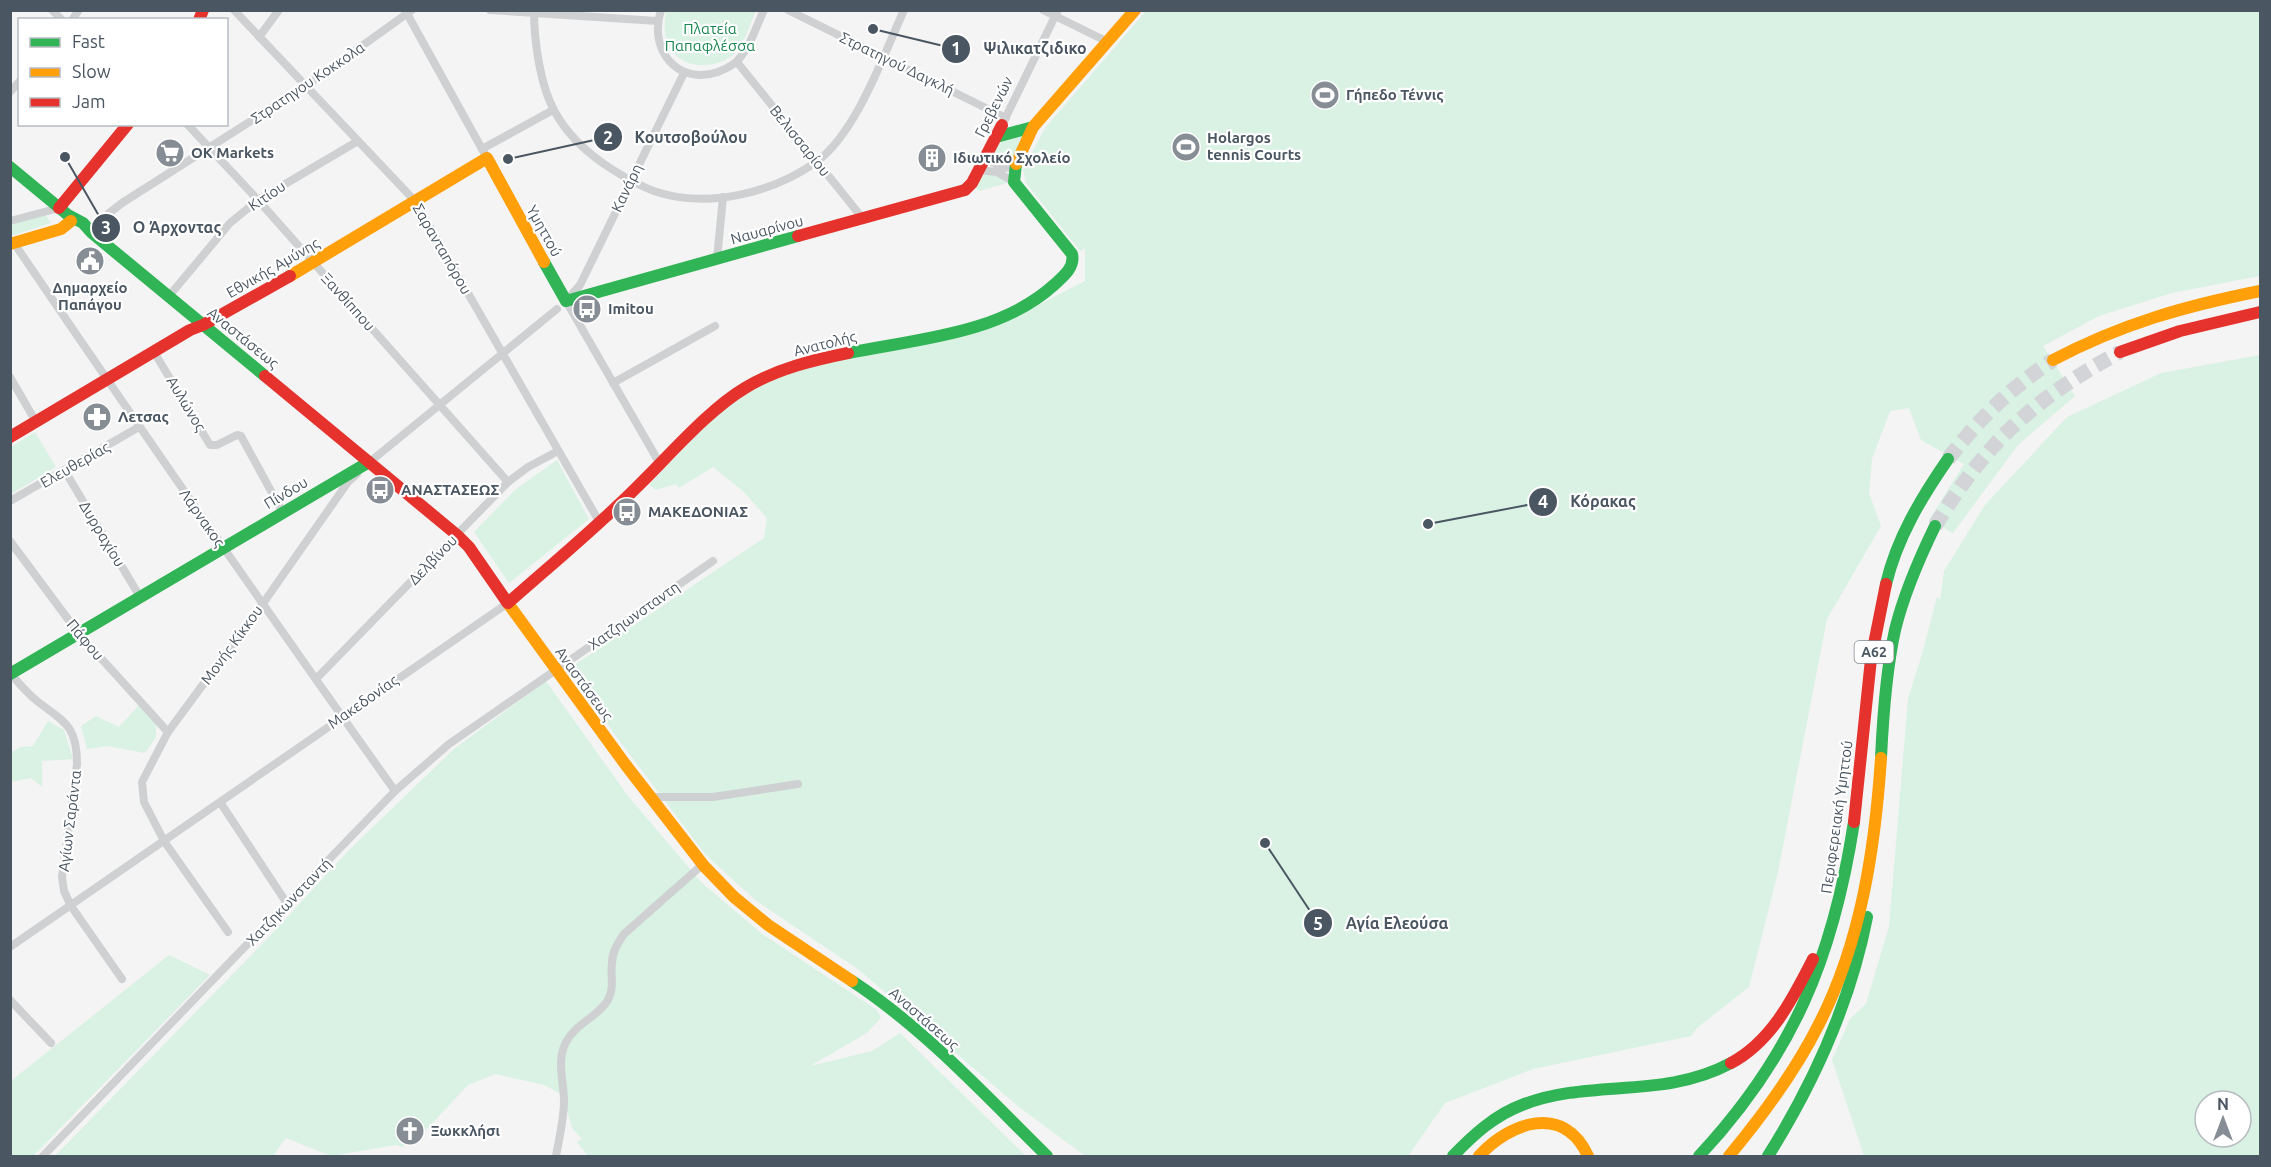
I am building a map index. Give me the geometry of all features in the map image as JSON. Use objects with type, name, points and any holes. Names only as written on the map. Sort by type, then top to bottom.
[{"type":"main road","points":[[1014,182],[1014,167],[1033,127],[1135,10]]},
{"type":"main road","points":[[12,243],[61,229],[66,215],[127,126]]},
{"type":"main road","points":[[1001,127],[1033,127]]},
{"type":"main road","name":"Γρεβενών","points":[[972,183],[1001,127]]},
{"type":"main road","name":"Εθνικής Αμύνης","points":[[10,437],[190,330],[203,325],[313,262],[415,201],[485,154]]},
{"type":"main road","name":"Υμηττού","points":[[485,154],[562,305]]},
{"type":"main road","name":"Αναστάσεως","points":[[10,167],[81,229],[92,233],[458,535],[469,547],[555,670],[702,865],[735,899],[777,932],[876,998],[911,1026],[943,1054],[1047,1156]]},
{"type":"main road","name":"Ανατολής","points":[[507,603],[600,523],[718,408],[741,390],[767,376],[807,362],[957,331],[999,319],[1031,304],[1060,281],[1072,266],[1074,260],[1072,254],[1014,182]]},
{"type":"main road","name":"Ναυαρίνου","points":[[562,305],[965,190],[972,183]]},
{"type":"main road","points":[[2053,360],[2084,342],[2141,318],[2199,302],[2260,291]]},
{"type":"main road","points":[[2121,352],[2180,331],[2260,312]]},
{"type":"main road","name":"Περιφερειακή Υμηττού","points":[[1699,1156],[1742,1107],[1791,1029],[1812,986],[1839,905],[1849,861],[1866,704],[1884,591],[1901,539],[1930,484],[1948,459]]},
{"type":"main road","name":"Πίνδου","points":[[11,674],[369,462]]},
{"type":"main road","name":"Α62","points":[[1729,1156],[1782,1085],[1830,1001],[1854,928],[1871,857],[1895,633],[1913,574],[1935,526]]},
{"type":"main road","points":[[1768,1156],[1815,1076],[1841,1010],[1857,960],[1866,921],[1872,879],[1871,857]]},
{"type":"main road","points":[[1453,1156],[1475,1133],[1493,1120],[1533,1101],[1557,1095],[1673,1085],[1715,1072],[1732,1063],[1749,1051],[1777,1022],[1800,983],[1839,905]]},
{"type":"main road","points":[[1479,1156],[1485,1148],[1508,1131],[1533,1123],[1553,1125],[1569,1132],[1579,1141],[1588,1156]]},
{"type":"street","name":"Σαρανταπόρου","points":[[234,10],[415,201],[600,523]]},
{"type":"street","points":[[259,37],[279,10]]},
{"type":"street","points":[[490,10],[657,21]]},
{"type":"street","points":[[661,10],[657,21],[657,31],[664,54],[671,64],[684,73],[695,75],[711,74],[737,62],[747,47],[764,10]]},
{"type":"street","name":"Στρατηγού Δαγκλή","points":[[788,10],[882,57],[1001,127]]},
{"type":"street","points":[[534,12],[540,69],[554,110],[567,131],[586,152],[631,181],[661,193],[690,198],[723,197],[764,188],[789,178],[817,162],[833,147],[850,123],[904,10]]},
{"type":"street","points":[[1043,10],[1057,14],[1108,42]]},
{"type":"street","name":"Στρατηγου Κοκκολα","points":[[92,233],[108,214],[122,203],[306,86],[408,12]]},
{"type":"street","name":"Υμηττού","points":[[408,12],[485,154]]},
{"type":"street","name":"Γρεβενών","points":[[1001,127],[1057,14]]},
{"type":"street","name":"Βελισσαρίου","points":[[737,62],[864,220]]},
{"type":"street","name":"Κανάρη","points":[[562,305],[580,285],[684,73]]},
{"type":"street","name":"Εθνικής Αμύνης","points":[[485,154],[554,110]]},
{"type":"street","name":"Ξανθίππου","points":[[189,126],[258,200],[508,482]]},
{"type":"street","name":"Κιτίου","points":[[169,296],[224,229],[258,200],[358,141]]},
{"type":"street","points":[[989,152],[992,162],[1003,168],[1014,167]]},
{"type":"street","name":"Ανατολής","points":[[979,170],[997,172],[1014,182]]},
{"type":"street","points":[[717,260],[723,197]]},
{"type":"street","points":[[10,221],[66,215]]},
{"type":"street","name":"Λάρνακος","points":[[12,243],[395,791]]},
{"type":"street","name":"Υμηττού","points":[[562,305],[613,383],[660,464]]},
{"type":"street","name":"Πίνδου","points":[[369,462],[562,305]]},
{"type":"street","points":[[613,383],[715,326]]},
{"type":"street","name":"Αυλώνος","points":[[154,352],[210,445],[216,445],[237,435],[241,436],[283,513]]},
{"type":"street","points":[[10,377],[36,422]]},
{"type":"street","name":"Ελευθερίας","points":[[10,501],[139,427]]},
{"type":"street","name":"Δελβίνου","points":[[316,680],[508,482],[528,467],[558,451]]},
{"type":"street","name":"Μονής Κίκκου","points":[[164,841],[150,814],[142,790],[142,782],[168,732],[264,602],[348,482],[369,462]]},
{"type":"street","name":"Δυρραχίου","points":[[65,471],[140,597]]},
{"type":"street","name":"Πάφου","points":[[10,541],[79,634],[168,732]]},
{"type":"street","name":"Χατζηωνσταντη","points":[[555,670],[713,561]]},
{"type":"street","name":"Μακεδονίας","points":[[10,947],[507,603]]},
{"type":"street","name":"Χατζηκωνσταντή","points":[[43,1156],[288,905],[395,791],[449,744],[555,670]]},
{"type":"street","name":"Αγίων Σαράντα","points":[[11,674],[36,700],[68,725],[75,742],[77,764],[62,877],[64,891],[71,906],[122,979]]},
{"type":"street","points":[[650,797],[713,797],[798,784]]},
{"type":"street","points":[[220,802],[288,905]]},
{"type":"street","points":[[164,841],[228,932]]},
{"type":"street","points":[[556,1156],[564,1101],[561,1062],[565,1043],[578,1026],[608,1000],[613,986],[612,963],[615,948],[624,934],[702,865]]},
{"type":"street","points":[[10,1000],[51,1043]]},
{"type":"green space","name":"Πλατεία Παπαφλέσσα","points":[[666,10],[756,11],[739,49],[721,62],[703,65],[686,62],[672,51],[666,37]]},
{"type":"green space","points":[[1146,11],[2260,11],[2260,276],[2172,293],[2099,316],[2043,346],[2075,396],[2018,445],[1953,533],[1929,520],[1964,464],[1921,440],[1909,408],[1890,411],[1872,459],[1869,493],[1881,526],[1827,619],[1778,872],[1749,987],[1697,1028],[1691,1036],[1533,1069],[1445,1103],[1408,1156],[1085,1156],[1019,1107],[859,970],[755,900],[705,854],[615,735],[570,668],[764,538],[767,518],[744,492],[713,467],[679,488],[676,484],[656,490],[649,485],[719,411],[762,382],[808,366],[997,326],[1085,281],[1085,248],[1080,251],[1026,183],[1023,170],[1045,128]]},
{"type":"green space","points":[[1026,135],[1012,165],[1003,164],[995,158],[992,152],[1000,139]]},
{"type":"green space","points":[[988,174],[1007,183],[979,191],[975,187],[981,176]]},
{"type":"green space","points":[[44,213],[51,223],[11,236],[11,223]]},
{"type":"green space","points":[[2260,355],[2260,1156],[1864,1156],[1832,1060],[1850,1019],[1866,1004],[1889,926],[1908,699],[1937,597],[1940,600],[1944,571],[1985,505],[2067,417],[2161,373]]},
{"type":"green space","points":[[35,432],[56,467],[11,494],[11,447]]},
{"type":"green space","points":[[557,460],[589,519],[509,583],[474,532],[516,489]]},
{"type":"green space","points":[[546,681],[628,796],[702,883],[761,933],[877,1010],[881,1018],[867,1033],[810,1066],[872,1051],[900,1033],[1026,1156],[588,1156],[577,1142],[582,1139],[572,1128],[563,1095],[544,1085],[495,1074],[468,1085],[426,1130],[402,1147],[396,1145],[331,1156],[286,1138],[273,1156],[55,1156],[267,939],[349,850],[454,749]]},
{"type":"green space","points":[[140,704],[156,720],[156,737],[145,753],[107,746],[87,749],[81,726],[96,716],[119,727]]},
{"type":"green space","points":[[48,721],[64,730],[73,759],[42,761],[42,787],[31,778],[11,782],[11,753],[20,747],[33,746]]},
{"type":"green space","points":[[169,955],[210,975],[33,1156],[11,1156],[11,1081]]},
{"type":"tunnel","points":[[1935,526],[1973,470],[2015,425],[2062,387],[2120,352]]},
{"type":"tunnel","points":[[1948,459],[1996,405],[2022,382],[2053,360]]},
{"type":"traffic: fast","points":[[996,137],[1033,127]]},
{"type":"traffic: fast","points":[[848,353],[930,338],[984,324],[1010,314],[1033,301],[1065,274],[1072,263],[1072,254],[1014,182],[1016,164]]},
{"type":"traffic: fast","points":[[10,167],[68,215],[83,223],[92,233],[265,376]]},
{"type":"traffic: fast","points":[[544,262],[566,301],[798,236]]},
{"type":"traffic: fast","points":[[1886,584],[1903,535],[1928,489],[1948,459]]},
{"type":"traffic: fast","points":[[10,674],[369,462]]},
{"type":"traffic: fast","points":[[1881,758],[1885,693],[1895,630],[1912,576],[1935,526]]},
{"type":"traffic: fast","points":[[1699,1156],[1732,1118],[1760,1080],[1784,1042],[1804,1002],[1821,961],[1834,917],[1854,822]]},
{"type":"traffic: fast","points":[[1768,1156],[1801,1099],[1829,1041],[1851,981],[1867,917]]},
{"type":"traffic: fast","points":[[852,981],[905,1020],[929,1041],[1047,1156]]},
{"type":"traffic: fast","points":[[1453,1156],[1485,1126],[1522,1105],[1574,1092],[1679,1081],[1705,1074],[1731,1063]]},
{"type":"traffic: slow","points":[[1016,164],[1033,127],[1135,10]]},
{"type":"traffic: slow","points":[[290,276],[487,158],[544,262]]},
{"type":"traffic: slow","points":[[10,244],[61,229],[71,221]]},
{"type":"traffic: slow","points":[[2053,360],[2129,326],[2179,310],[2260,291]]},
{"type":"traffic: slow","points":[[507,602],[625,764],[704,866],[734,897],[768,925],[852,981]]},
{"type":"traffic: slow","points":[[1729,1156],[1766,1109],[1810,1042],[1846,961],[1864,894],[1870,861],[1881,758]]},
{"type":"traffic: slow","points":[[1479,1156],[1506,1134],[1536,1123],[1551,1124],[1565,1129],[1578,1139],[1588,1156]]},
{"type":"traffic: jam","points":[[200,18],[203,10]]},
{"type":"traffic: jam","points":[[798,236],[965,190],[972,183],[1002,125]]},
{"type":"traffic: jam","points":[[59,208],[126,126]]},
{"type":"traffic: jam","points":[[10,437],[190,330],[290,276]]},
{"type":"traffic: jam","points":[[2120,352],[2180,331],[2260,312]]},
{"type":"traffic: jam","points":[[508,603],[606,517],[703,421],[731,397],[757,381],[782,370],[848,353]]},
{"type":"traffic: jam","points":[[265,376],[457,535],[469,547],[507,602]]},
{"type":"traffic: jam","points":[[1854,822],[1871,659],[1886,584]]},
{"type":"traffic: jam","points":[[1731,1063],[1745,1054],[1770,1031],[1798,989],[1813,959]]},
{"type":"place","name":"Ψιλικατζιδικο","points":[[873,29]]},
{"type":"place","name":"Γήπεδο Τέννις","points":[[1325,95]]},
{"type":"place","name":"Holargos tennis Courts","points":[[1186,147]]},
{"type":"place","name":"OK Markets","points":[[170,153]]},
{"type":"place","name":"Ο Άρχοντας","points":[[65,157]]},
{"type":"place","name":"Ιδιωτικό Σχολείο","points":[[932,158]]},
{"type":"place","name":"Κουτσοβούλου","points":[[508,159]]},
{"type":"place","name":"Δημαρχείο Παπάγου","points":[[90,261]]},
{"type":"place","name":"Imitou","points":[[587,309]]},
{"type":"place","name":"Λετσας","points":[[97,417]]},
{"type":"place","name":"ΑΝΑΣΤΑΣΕΩΣ","points":[[380,490]]},
{"type":"place","name":"ΜΑΚΕΔΟΝΙΑΣ","points":[[627,512]]},
{"type":"place","name":"Κόρακας","points":[[1428,524]]},
{"type":"place","name":"Αγία Ελεούσα","points":[[1265,843]]},
{"type":"place","name":"Ξωκκλήσι","points":[[410,1131]]}]
